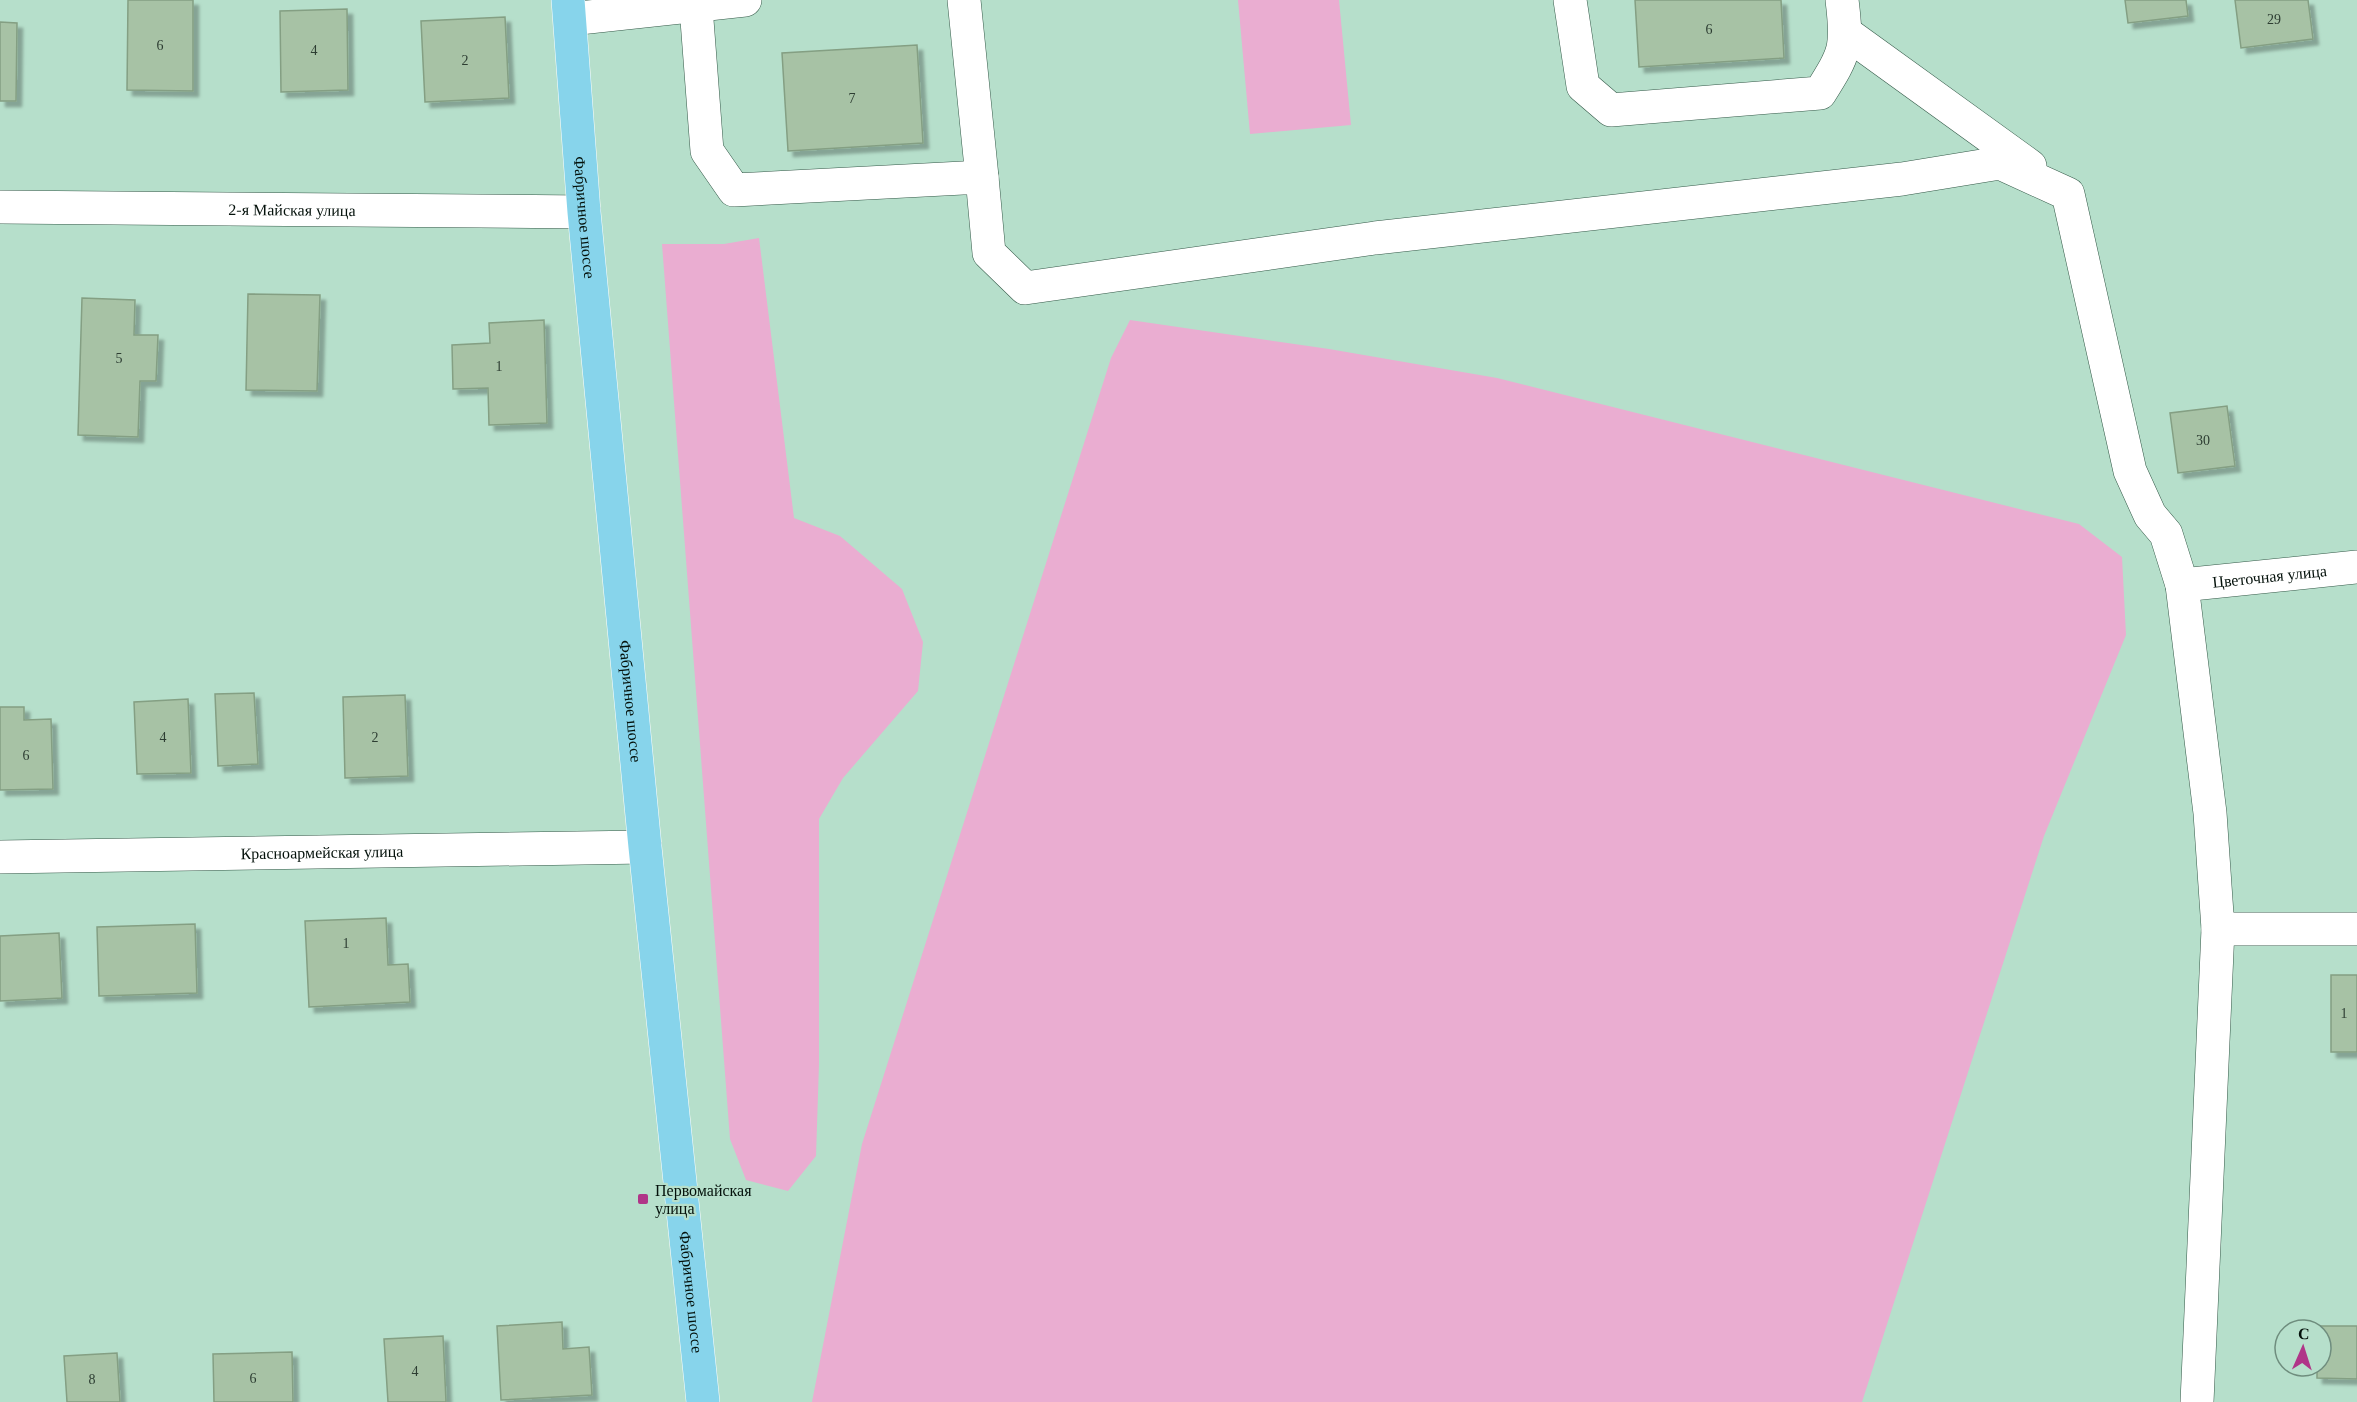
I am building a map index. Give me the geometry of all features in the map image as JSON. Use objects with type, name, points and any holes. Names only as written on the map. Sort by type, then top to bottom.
[{"type":"main road","name":"Фабричное шоссе","points":[[569,10],[584,212],[645,847],[703,1402]]},
{"type":"street","points":[[569,10],[696,7],[745,0]]},
{"type":"street","points":[[964,0],[989,253],[1025,288],[1375,238],[1902,180],[2000,163],[2068,194]]},
{"type":"street","points":[[1570,0],[1583,86],[1611,110],[1820,93],[1841,59],[1846,33],[1842,0]]},
{"type":"street","points":[[696,7],[707,151],[734,190],[982,177]]},
{"type":"street","points":[[1846,33],[2068,194],[2130,471],[2150,515],[2166,534],[2182,585],[2210,813],[2218,929],[2197,1402]]},
{"type":"street","name":"2-я Майская улица","points":[[0,207],[584,212]]},
{"type":"street","name":"Цветочная улица","points":[[2182,585],[2357,567]]},
{"type":"street","name":"Красноармейская улица","points":[[0,857],[645,847]]},
{"type":"street","points":[[2218,929],[2357,929]]},
{"type":"shaded area","points":[[1238,0],[1339,0],[1351,125],[1250,134]]},
{"type":"shaded area","points":[[759,238],[794,518],[840,536],[902,589],[923,642],[918,691],[843,778],[819,819],[819,1064],[816,1156],[788,1191],[746,1180],[730,1139],[662,244],[724,244]]},
{"type":"shaded area","points":[[1130,320],[1329,349],[1497,378],[2079,524],[2122,557],[2126,635],[2044,836],[1862,1402],[812,1402],[862,1144],[1111,358]]},
{"type":"building","points":[[128,0],[193,0],[193,91],[127,90]]},
{"type":"building","points":[[1635,0],[1781,0],[1784,58],[1639,67]]},
{"type":"building","points":[[2125,0],[2186,0],[2188,16],[2128,23]]},
{"type":"building","points":[[2235,0],[2308,0],[2313,39],[2241,48]]},
{"type":"building","points":[[347,9],[348,90],[281,92],[280,11]]},
{"type":"building","points":[[505,17],[509,98],[425,102],[421,21]]},
{"type":"building","points":[[0,22],[17,23],[16,101],[0,101]]},
{"type":"building","points":[[917,45],[923,143],[788,151],[782,53]]},
{"type":"building","points":[[248,294],[320,295],[317,391],[246,390]]},
{"type":"building","points":[[82,298],[135,300],[134,335],[158,335],[156,381],[140,381],[138,437],[78,435]]},
{"type":"building","points":[[544,320],[547,423],[489,425],[488,388],[453,389],[452,345],[490,343],[489,323]]},
{"type":"building","points":[[2227,406],[2235,466],[2178,473],[2170,413]]},
{"type":"building","points":[[254,693],[258,764],[218,766],[215,694]]},
{"type":"building","points":[[405,695],[408,776],[345,778],[343,697]]},
{"type":"building","points":[[188,699],[191,773],[137,774],[134,702]]},
{"type":"building","points":[[0,707],[24,707],[24,720],[51,719],[53,789],[0,790]]},
{"type":"building","points":[[386,918],[388,965],[408,964],[410,1002],[309,1007],[305,921]]},
{"type":"building","points":[[195,924],[197,993],[99,996],[97,927]]},
{"type":"building","points":[[59,933],[62,998],[0,1001],[0,936]]},
{"type":"building","points":[[2331,975],[2357,975],[2357,1052],[2331,1052]]},
{"type":"building","points":[[562,1322],[563,1349],[589,1347],[592,1395],[501,1400],[497,1326]]},
{"type":"building","points":[[2333,1326],[2357,1326],[2357,1379],[2317,1378],[2333,1378]]},
{"type":"building","points":[[443,1336],[446,1402],[388,1402],[384,1339]]},
{"type":"building","points":[[292,1352],[293,1402],[214,1402],[213,1354]]},
{"type":"building","points":[[117,1353],[120,1402],[67,1402],[64,1356]]},
{"type":"place","name":"Первомайская улица","points":[[643,1199]]}]
